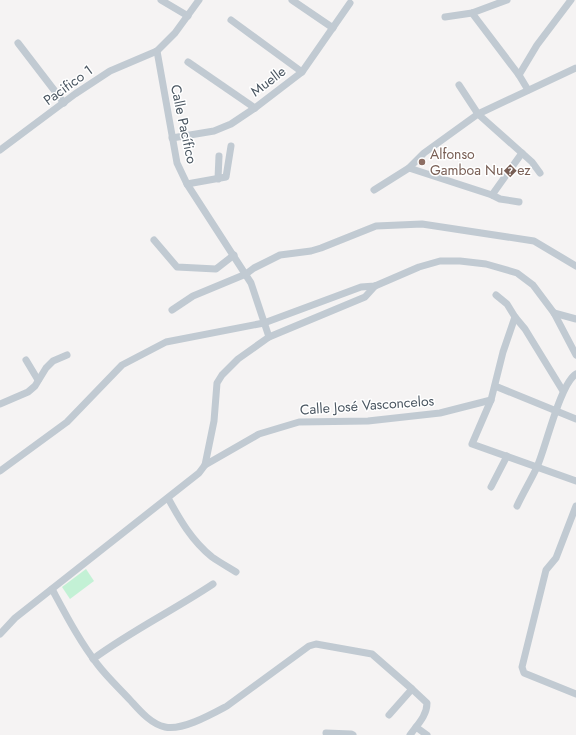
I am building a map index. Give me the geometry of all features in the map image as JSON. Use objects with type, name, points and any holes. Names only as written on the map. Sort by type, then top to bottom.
[{"type":"street","points":[[161,0],[188,16]]},
{"type":"street","points":[[156,51],[175,33],[199,0]]},
{"type":"street","points":[[444,17],[472,13],[508,0]]},
{"type":"street","points":[[519,75],[537,44],[571,0]]},
{"type":"street","points":[[296,1],[333,28]]},
{"type":"street","name":"Muelle","points":[[172,138],[214,131],[230,124],[255,108],[302,72],[350,3]]},
{"type":"street","points":[[472,13],[519,75],[528,90]]},
{"type":"street","points":[[231,20],[302,72]]},
{"type":"street","points":[[18,43],[64,103]]},
{"type":"street","name":"Pacifico 1","points":[[0,150],[110,71],[156,51]]},
{"type":"street","name":"Calle Pacífico","points":[[156,51],[177,163],[187,184],[251,283],[264,323]]},
{"type":"street","points":[[188,62],[255,108]]},
{"type":"street","points":[[374,190],[409,168],[424,153],[478,114],[576,68]]},
{"type":"street","points":[[459,85],[478,114],[532,162],[540,173]]},
{"type":"street","points":[[187,184],[226,177],[231,146]]},
{"type":"street","points":[[492,195],[522,153]]},
{"type":"street","points":[[218,179],[219,156]]},
{"type":"street","points":[[409,168],[492,195],[500,199],[519,202]]},
{"type":"street","points":[[172,310],[192,296],[246,274],[254,268],[280,255],[311,251],[376,226],[422,224],[534,241],[576,266]]},
{"type":"street","points":[[154,240],[177,267],[216,269],[234,255]]},
{"type":"street","points":[[0,471],[67,422],[122,365],[166,342],[264,323],[361,287],[375,286],[419,267],[440,260],[486,264],[517,273],[533,285],[554,313],[576,355]]},
{"type":"street","points":[[205,465],[214,421],[217,383],[228,368],[269,337],[365,297],[375,286]]},
{"type":"street","points":[[496,295],[507,304],[525,329],[563,391]]},
{"type":"street","points":[[554,313],[576,319]]},
{"type":"street","points":[[515,317],[503,352],[491,400],[472,444],[576,481]]},
{"type":"street","points":[[264,323],[269,337]]},
{"type":"street","points":[[0,404],[28,392],[53,361],[67,355]]},
{"type":"street","points":[[26,360],[38,380]]},
{"type":"street","points":[[517,506],[537,467],[563,391],[572,376],[576,374]]},
{"type":"street","points":[[495,386],[576,419]]},
{"type":"street","name":"Calle José Vasconcelos","points":[[0,634],[15,618],[168,498],[198,473],[205,465],[259,434],[299,422],[368,421],[440,413],[491,400]]},
{"type":"street","points":[[491,487],[507,456]]},
{"type":"street","points":[[168,498],[184,526],[199,545],[213,557],[236,572]]},
{"type":"street","points":[[576,506],[556,558],[546,570],[522,667],[524,673],[576,694]]},
{"type":"street","points":[[93,659],[133,631],[167,613],[214,584]]},
{"type":"street","points":[[52,589],[71,624],[93,659],[141,711],[155,723],[165,727],[173,727],[207,716],[222,708],[309,646],[316,644],[372,654],[427,703],[426,713],[410,735]]},
{"type":"street","points":[[390,715],[412,689]]},
{"type":"street","points":[[416,727],[427,735]]},
{"type":"street","points":[[326,733],[353,735]]},
{"type":"green space","points":[[86,569],[94,581],[70,599],[62,587]]},
{"type":"place","name":"Alfonso Gamboa Nu�ez","points":[[422,162]]}]
